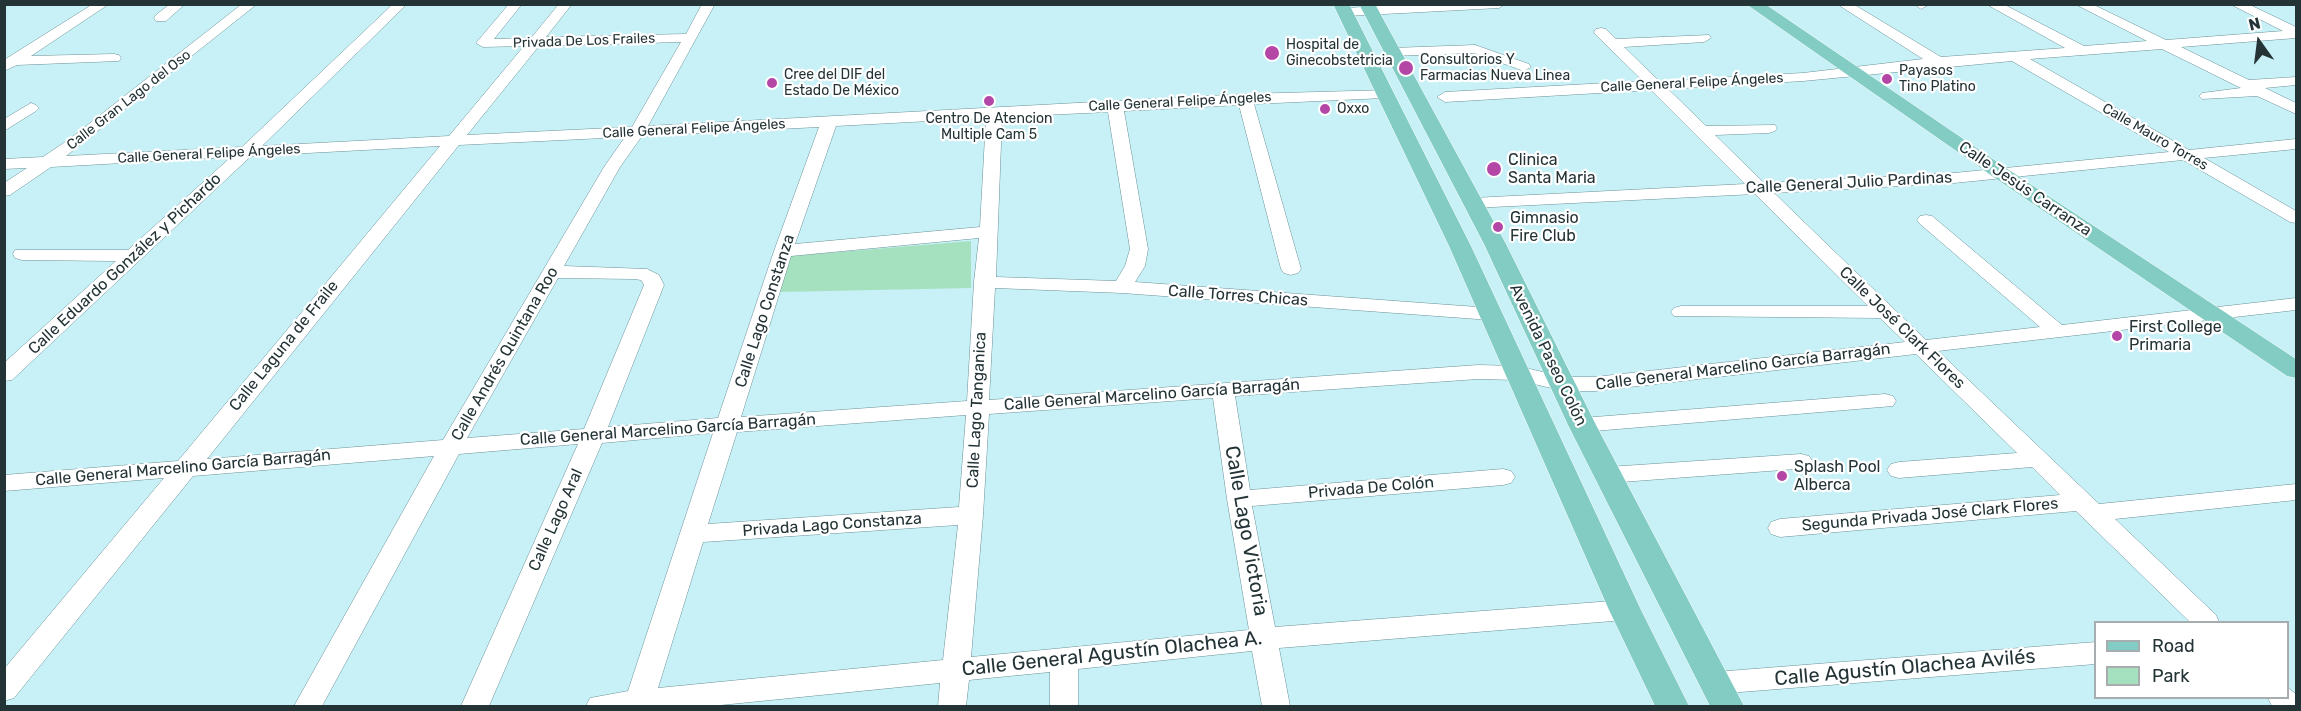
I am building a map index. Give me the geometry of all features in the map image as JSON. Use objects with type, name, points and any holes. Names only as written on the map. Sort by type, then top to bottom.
[{"type":"main road","name":"Calle Jesús Carranza","points":[[1754,4],[2002,174],[2296,370]]},
{"type":"main road","name":"Avenida Paseo Colón","points":[[1344,8],[1460,246],[1625,610],[1672,706]]},
{"type":"main road","name":"Avenida Paseo Colón","points":[[1369,8],[1495,244],[1582,425],[1721,695]]},
{"type":"main road","points":[[1460,246],[1495,244]]},
{"type":"street","points":[[9,64],[103,4]]},
{"type":"street","points":[[160,18],[179,4]]},
{"type":"street","name":"Calle Gran Lago del Oso","points":[[4,191],[46,162],[251,4]]},
{"type":"street","name":"Calle Eduardo González y Pichardo","points":[[4,375],[246,152],[401,4]]},
{"type":"street","name":"Privada De Los Frailes","points":[[516,4],[484,39],[485,44],[690,38]]},
{"type":"street","name":"Calle Laguna de Fraile","points":[[4,690],[566,4]]},
{"type":"street","name":"Calle Andrés Quintana Roo","points":[[308,706],[451,447],[709,4]]},
{"type":"street","points":[[1344,8],[1499,4]]},
{"type":"street","points":[[1843,4],[1938,62]]},
{"type":"street","points":[[1992,4],[2082,51]]},
{"type":"street","points":[[2081,4],[2296,109]]},
{"type":"street","points":[[2236,4],[2296,33]]},
{"type":"street","name":"Calle José Clark Flores","points":[[1601,32],[1920,346],[2205,621]]},
{"type":"street","name":"Calle General Felipe Ángeles","points":[[1445,97],[1803,77],[1938,62],[2296,33]]},
{"type":"street","points":[[1613,43],[1704,38]]},
{"type":"street","points":[[1392,52],[1475,49],[1524,67]]},
{"type":"street","name":"Calle Mauro Torres","points":[[2014,56],[2296,218]]},
{"type":"street","points":[[9,64],[114,58]]},
{"type":"street","points":[[2207,96],[2296,81]]},
{"type":"street","name":"Calle General Felipe Ángeles","points":[[4,165],[1384,93]]},
{"type":"street","points":[[1245,99],[1291,269]]},
{"type":"street","points":[[1115,106],[1139,249],[1135,266],[1122,287]]},
{"type":"street","points":[[4,126],[31,108]]},
{"type":"street","name":"Calle Lago Tanganica","points":[[952,706],[971,515],[984,282],[989,232],[994,112]]},
{"type":"street","name":"Calle Lago Constanza","points":[[638,705],[783,251],[828,122]]},
{"type":"street","points":[[1702,130],[1769,128]]},
{"type":"street","name":"Calle General Julio Pardinas","points":[[1473,203],[2002,174],[2296,144]]},
{"type":"street","points":[[1926,220],[2056,330]]},
{"type":"street","points":[[783,251],[989,232]]},
{"type":"street","points":[[22,254],[133,256]]},
{"type":"street","name":"Calle Lago Aral","points":[[475,706],[593,436],[650,300],[654,285],[652,279],[647,275],[552,272]]},
{"type":"street","name":"Calle Torres Chicas","points":[[984,282],[1122,287],[1491,314]]},
{"type":"street","name":"Calle General Marcelino García Barragán","points":[[4,483],[728,425],[1478,372],[1517,373],[1564,384],[1595,384],[2296,304]]},
{"type":"street","points":[[1681,312],[1886,312]]},
{"type":"street","name":"Calle Lago Victoria","points":[[1223,390],[1239,499],[1276,706]]},
{"type":"street","points":[[1582,425],[1885,401]]},
{"type":"street","points":[[1899,470],[2037,459]]},
{"type":"street","points":[[1608,475],[1801,462]]},
{"type":"street","name":"Privada De Colón","points":[[1239,499],[1503,477]]},
{"type":"street","name":"Segunda Privada José Clark Flores","points":[[1780,528],[2296,492]]},
{"type":"street","name":"Privada Lago Constanza","points":[[693,534],[971,515]]},
{"type":"street","name":"Calle General Agustín Olachea A.","points":[[600,706],[797,697],[955,670],[1264,639],[1625,610]]},
{"type":"street","name":"Calle Agustín Olachea Avilés","points":[[1721,695],[2094,653]]},
{"type":"street","points":[[1064,660],[1064,706]]},
{"type":"green space","points":[[971,241],[971,288],[780,292],[791,256]]},
{"type":"place","name":"Hospital de Ginecobstetricia","points":[[1272,53]]},
{"type":"place","name":"Consultorios Y Farmacias Nueva Linea","points":[[1406,68]]},
{"type":"place","name":"Payasos Tino Platino","points":[[1887,79]]},
{"type":"place","name":"Cree del DIF del Estado De México","points":[[772,83]]},
{"type":"place","name":"Centro De Atencion Multiple Cam 5","points":[[989,101]]},
{"type":"place","name":"Oxxo","points":[[1325,109]]},
{"type":"place","name":"Clinica Santa Maria","points":[[1494,169]]},
{"type":"place","name":"Gimnasio Fire Club","points":[[1498,227]]},
{"type":"place","name":"First College Primaria","points":[[2117,336]]},
{"type":"place","name":"Splash Pool Alberca","points":[[1782,476]]}]
